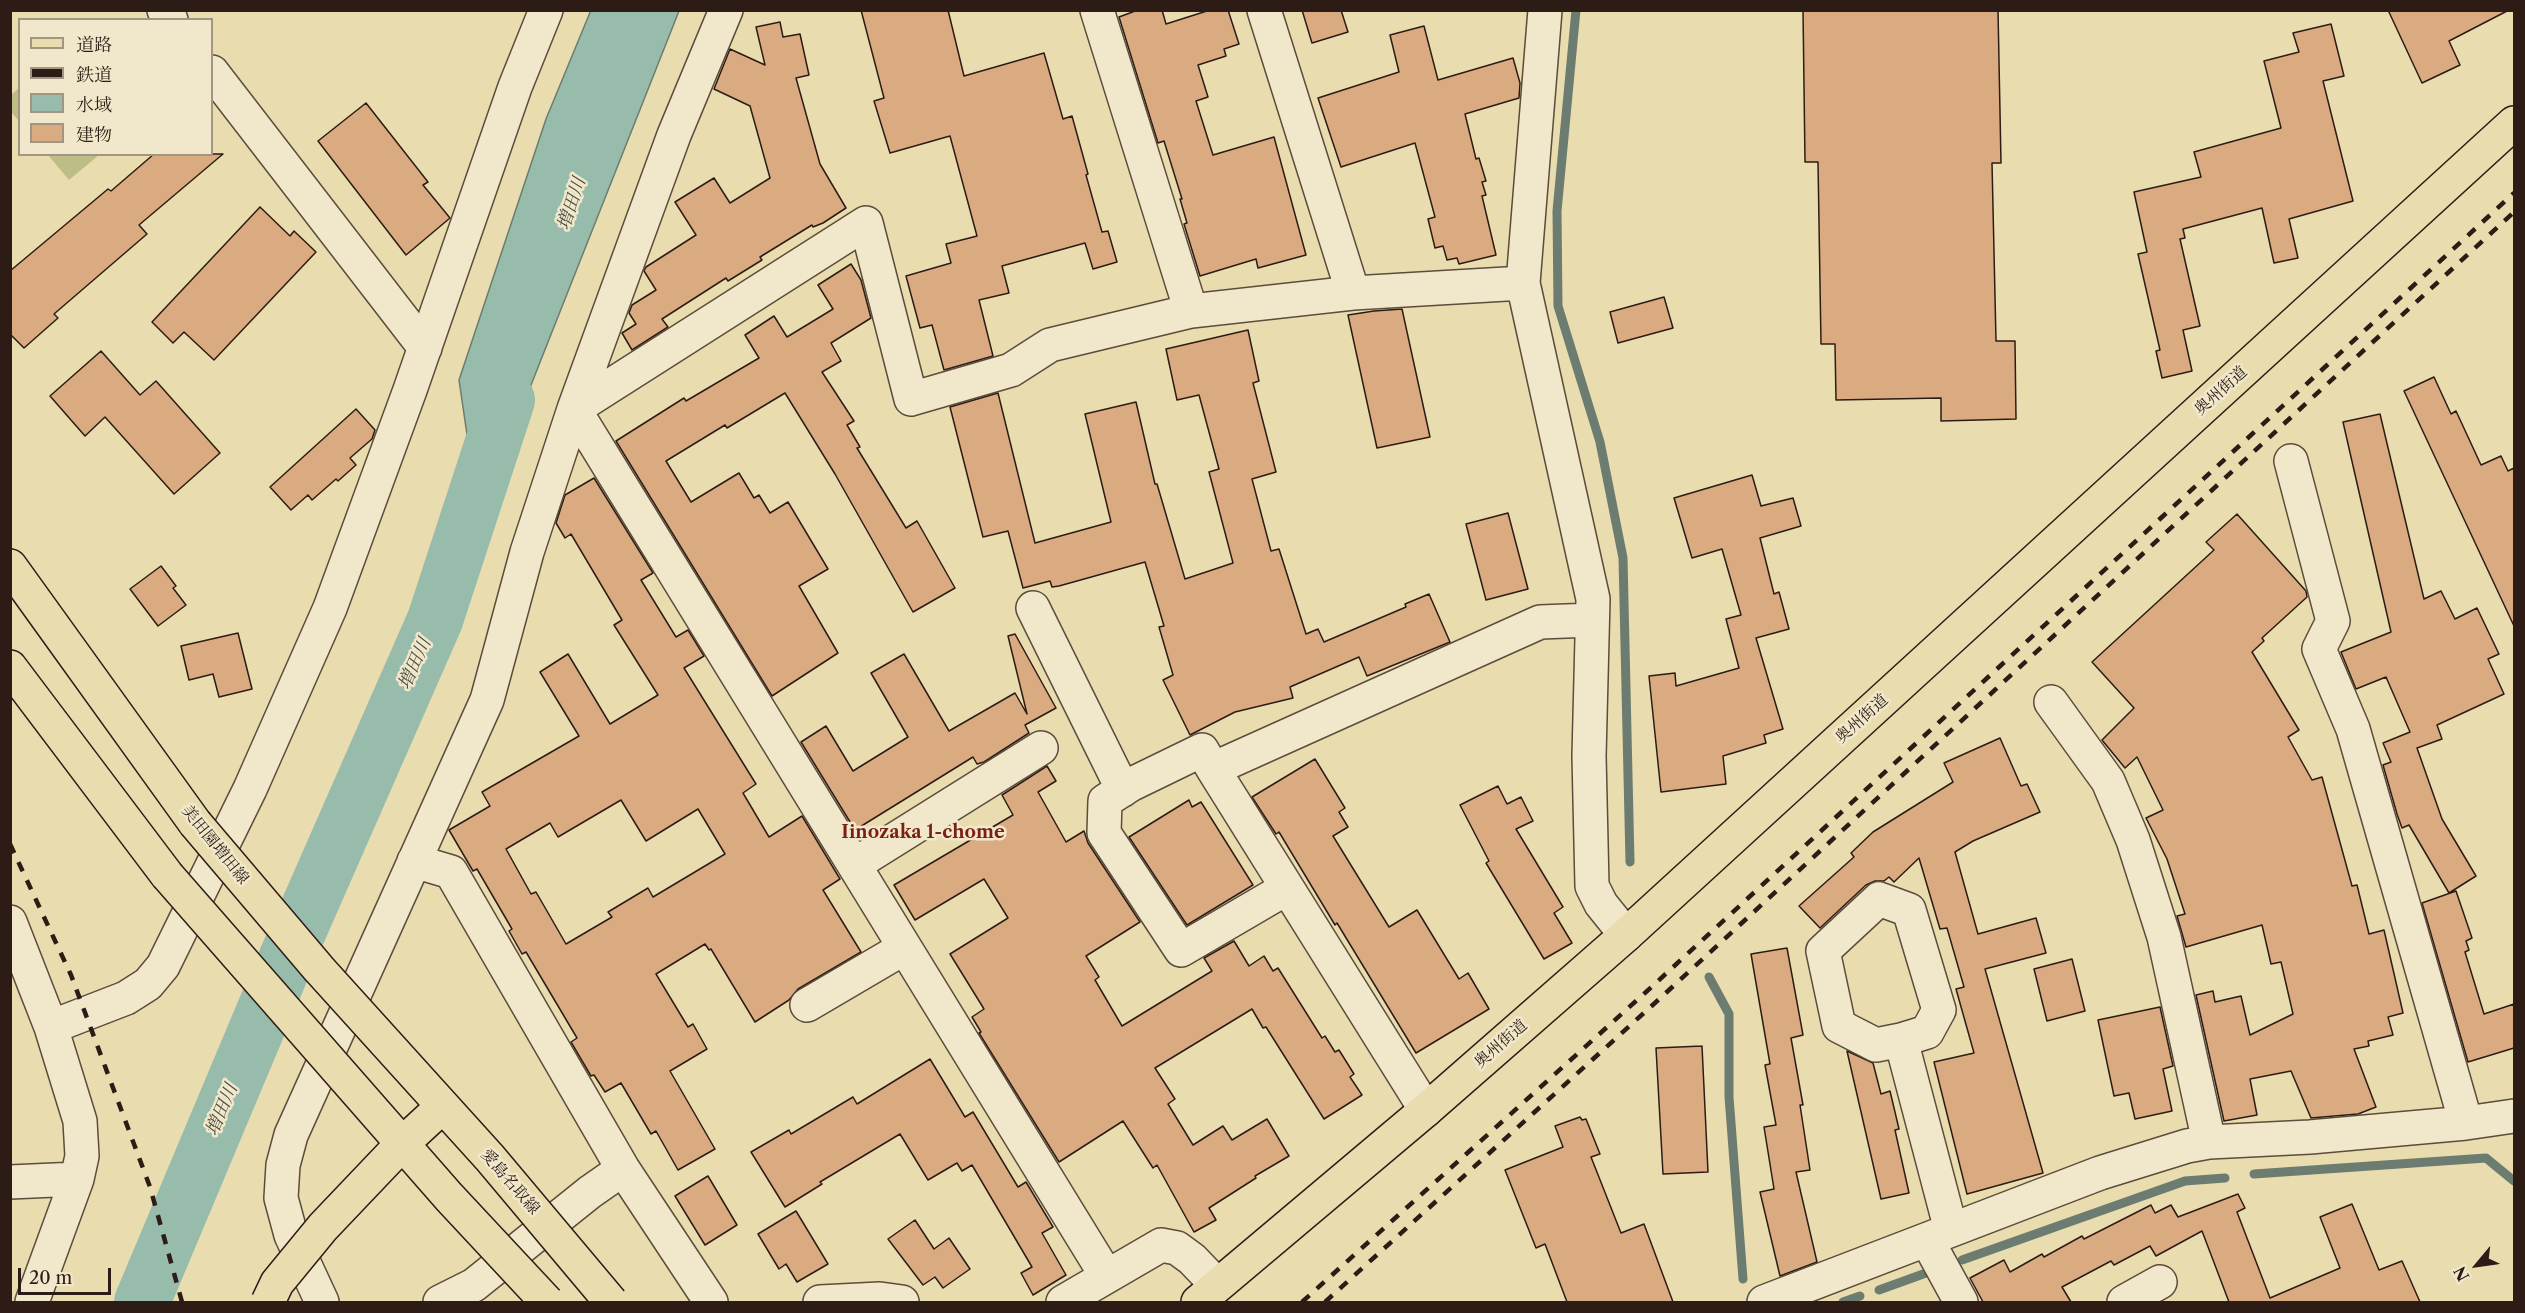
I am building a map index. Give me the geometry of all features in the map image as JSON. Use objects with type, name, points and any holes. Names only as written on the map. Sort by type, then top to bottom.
[{"type":"main road","name":"奥州街道","points":[[1208,1294],[1426,1110],[1626,935],[2514,123]]},
{"type":"main road","name":"美田園増田線","points":[[10,566],[195,823],[319,969],[443,1106]]},
{"type":"main road","points":[[10,667],[167,875],[402,1144],[547,1302]]},
{"type":"main road","points":[[268,1302],[277,1283],[323,1227],[402,1144],[443,1106]]},
{"type":"main road","name":"愛島名取線","points":[[443,1106],[490,1158],[611,1302]]},
{"type":"street","points":[[51,1027],[126,998],[148,984],[163,966],[250,789],[330,608],[515,87],[546,10]]},
{"type":"street","points":[[322,1302],[291,1235],[281,1198],[283,1165],[291,1135],[487,700],[527,552],[574,409],[674,135],[726,10]]},
{"type":"street","points":[[1097,10],[1191,311]]},
{"type":"street","points":[[1264,10],[1353,293]]},
{"type":"street","points":[[1545,10],[1523,283],[1593,599],[1589,756],[1592,886],[1601,904],[1626,935]]},
{"type":"street","points":[[213,73],[424,348]]},
{"type":"street","points":[[574,409],[866,223],[911,399],[1011,370],[1050,345],[1191,311],[1353,293],[1523,283]]},
{"type":"street","points":[[574,409],[1106,1275]]},
{"type":"street","points":[[2291,461],[2333,621],[2319,649],[2353,729],[2466,1123]]},
{"type":"street","points":[[1033,608],[1123,790]]},
{"type":"street","points":[[1213,769],[1540,622],[1592,620]]},
{"type":"street","points":[[2051,702],[2108,781],[2133,840],[2164,938],[2209,1142]]},
{"type":"street","points":[[854,865],[1041,748]]},
{"type":"street","points":[[1287,888],[1181,950],[1104,833],[1105,801],[1202,750],[1426,1110]]},
{"type":"street","points":[[414,861],[451,872],[623,1169],[711,1302]]},
{"type":"street","points":[[10,922],[51,1027],[80,1121],[82,1156],[77,1179],[32,1302]]},
{"type":"street","points":[[807,1005],[904,948]]},
{"type":"street","points":[[1901,1040],[1939,1235],[1961,1302]]},
{"type":"street","points":[[1764,1302],[2100,1173],[2187,1146],[2209,1142],[2310,1137],[2466,1123],[2514,1116]]},
{"type":"street","points":[[440,1302],[474,1285],[590,1192],[623,1169]]},
{"type":"street","points":[[10,1182],[77,1179]]},
{"type":"street","points":[[1063,1302],[1161,1245],[1177,1248],[1192,1258],[1208,1294]]},
{"type":"street","points":[[2124,1302],[2160,1282]]},
{"type":"street","points":[[820,1302],[880,1299],[902,1302]]},
{"type":"green space","points":[[18,89],[18,120],[10,111],[11,95]]},
{"type":"green space","points":[[49,156],[98,156],[69,180]]},
{"type":"water","points":[[591,10],[679,11],[493,481],[470,455],[459,380],[546,119]]},
{"type":"building","points":[[861,10],[948,10],[964,76],[1044,53],[1063,119],[1072,116],[1102,232],[1108,231],[1117,262],[1093,269],[1085,243],[1002,266],[1009,293],[979,300],[993,356],[944,370],[932,325],[920,328],[906,276],[951,263],[946,244],[977,236],[950,136],[890,153],[874,101],[884,98]]},
{"type":"building","points":[[1138,10],[1162,10],[1166,24],[1210,10],[1228,10],[1239,44],[1224,49],[1226,56],[1198,65],[1208,97],[1196,101],[1213,155],[1274,137],[1306,255],[1258,268],[1256,259],[1200,276],[1184,224],[1187,223],[1180,199],[1182,199],[1164,141],[1158,143],[1119,17]]},
{"type":"building","points":[[1302,10],[1341,10],[1348,32],[1312,43]]},
{"type":"building","points":[[1803,10],[1998,10],[2001,163],[1992,163],[1996,341],[2015,341],[2016,419],[1941,421],[1941,398],[1836,400],[1835,344],[1821,344],[1818,162],[1805,162]]},
{"type":"building","points":[[2388,10],[2509,10],[2449,41],[2460,65],[2422,83]]},
{"type":"building","points":[[780,22],[783,37],[800,34],[809,75],[796,78],[820,164],[846,208],[823,223],[813,227],[812,225],[760,257],[762,260],[728,281],[726,278],[662,319],[668,327],[632,350],[622,333],[636,324],[629,313],[632,305],[656,290],[644,271],[646,267],[696,235],[675,202],[714,178],[730,203],[770,178],[750,106],[714,89],[730,49],[765,65],[756,27]]},
{"type":"building","points":[[2331,24],[2344,76],[2323,81],[2353,201],[2289,219],[2298,258],[2274,263],[2262,208],[2183,229],[2185,238],[2180,239],[2200,326],[2183,330],[2192,371],[2162,378],[2156,351],[2160,350],[2138,254],[2147,252],[2134,192],[2201,177],[2194,152],[2281,128],[2264,61],[2299,52],[2293,33]]},
{"type":"building","points":[[1424,26],[1438,80],[1513,58],[1520,83],[1519,98],[1465,114],[1476,159],[1479,158],[1486,181],[1482,182],[1486,195],[1482,196],[1496,255],[1459,264],[1457,258],[1447,260],[1443,246],[1435,248],[1428,219],[1435,217],[1415,143],[1341,167],[1318,98],[1399,72],[1390,35]]},
{"type":"building","points":[[366,103],[428,182],[423,185],[450,218],[406,255],[318,141]]},
{"type":"building","points":[[223,154],[139,225],[147,234],[54,314],[58,318],[24,348],[10,334],[10,271],[108,189],[111,191],[152,156]]},
{"type":"building","points":[[260,207],[290,236],[294,231],[316,252],[214,360],[184,332],[173,343],[152,322]]},
{"type":"building","points":[[851,264],[861,280],[871,318],[831,343],[841,361],[822,372],[854,421],[847,425],[860,447],[857,448],[906,528],[917,521],[955,588],[913,612],[835,474],[785,393],[727,428],[725,425],[666,461],[691,502],[739,473],[754,498],[759,495],[770,513],[788,502],[828,569],[799,586],[838,653],[772,696],[616,441],[684,398],[686,401],[759,358],[745,335],[774,316],[787,337],[833,309],[818,285]]},
{"type":"building","points":[[1664,297],[1673,328],[1618,343],[1610,312]]},
{"type":"building","points":[[1402,309],[1430,437],[1377,448],[1348,315]]},
{"type":"building","points":[[1248,330],[1259,381],[1253,383],[1276,472],[1252,479],[1271,551],[1279,549],[1306,634],[1318,629],[1324,642],[1406,607],[1405,604],[1429,594],[1450,642],[1367,676],[1359,657],[1290,687],[1293,698],[1235,712],[1190,735],[1163,680],[1173,675],[1159,627],[1164,626],[1145,562],[1059,586],[1052,587],[1050,581],[1023,588],[1008,531],[983,537],[950,407],[998,393],[1035,543],[1111,522],[1085,414],[1136,402],[1155,484],[1157,484],[1185,579],[1233,563],[1209,472],[1219,469],[1199,395],[1177,400],[1166,349]]},
{"type":"building","points":[[101,351],[140,395],[156,381],[220,453],[174,494],[105,417],[85,436],[50,396]]},
{"type":"building","points":[[2434,377],[2451,414],[2456,411],[2481,465],[2501,456],[2508,471],[2514,468],[2514,626],[2404,391]]},
{"type":"building","points":[[356,409],[375,430],[372,439],[350,458],[356,465],[312,500],[308,495],[291,510],[270,487]]},
{"type":"building","points":[[2380,414],[2424,599],[2441,591],[2455,619],[2477,608],[2499,654],[2488,659],[2504,694],[2437,725],[2442,739],[2417,748],[2442,819],[2476,876],[2449,893],[2409,825],[2402,828],[2397,814],[2383,765],[2391,762],[2383,743],[2410,732],[2386,677],[2356,689],[2341,652],[2391,632],[2343,422]]},
{"type":"building","points":[[1752,475],[1761,506],[1793,498],[1801,526],[1760,538],[1774,594],[1779,592],[1789,629],[1756,638],[1783,729],[1764,735],[1766,743],[1723,756],[1726,784],[1661,792],[1649,676],[1675,673],[1676,686],[1739,668],[1726,619],[1741,615],[1722,549],[1692,558],[1674,498]]},
{"type":"building","points":[[594,478],[653,573],[641,580],[676,637],[688,630],[704,656],[684,668],[756,784],[743,793],[769,837],[802,816],[840,879],[823,890],[861,952],[798,989],[789,1000],[755,1022],[711,949],[709,950],[705,944],[656,974],[688,1027],[693,1024],[707,1049],[670,1071],[715,1149],[678,1170],[656,1131],[651,1134],[621,1083],[605,1092],[594,1075],[591,1076],[571,1042],[577,1038],[526,952],[522,954],[509,931],[512,929],[477,869],[473,871],[449,830],[490,806],[482,792],[579,736],[540,672],[568,654],[610,724],[658,695],[614,625],[622,620],[571,534],[565,538],[556,523],[565,495]],"holes":[[[621,800],[646,841],[698,809],[725,854],[653,897],[648,888],[608,912],[612,917],[566,944],[536,892],[531,894],[506,849],[550,823],[558,837]]]},
{"type":"building","points":[[1508,513],[1528,589],[1486,600],[1466,524]]},
{"type":"building","points":[[2237,514],[2306,591],[2307,597],[2262,638],[2264,641],[2252,652],[2299,730],[2288,737],[2312,780],[2322,777],[2352,886],[2357,885],[2369,934],[2384,930],[2403,1013],[2388,1017],[2393,1035],[2368,1041],[2369,1046],[2354,1049],[2376,1107],[2358,1114],[2311,1118],[2291,1071],[2250,1079],[2257,1115],[2224,1121],[2196,995],[2213,991],[2215,1002],[2241,996],[2250,1035],[2293,1014],[2281,962],[2271,964],[2262,925],[2186,947],[2177,916],[2185,914],[2167,859],[2146,818],[2163,810],[2137,757],[2125,768],[2102,740],[2134,708],[2092,662],[2214,550],[2206,542]]},
{"type":"building","points":[[161,566],[176,586],[173,588],[186,605],[158,626],[130,589]]},
{"type":"building","points":[[238,633],[252,689],[219,697],[213,674],[189,680],[181,646]]},
{"type":"building","points":[[1015,634],[1056,708],[1025,725],[1029,733],[984,762],[977,764],[973,757],[855,830],[801,742],[826,726],[853,771],[908,737],[871,673],[904,654],[949,731],[1015,693],[1027,714],[1008,636]]},
{"type":"building","points":[[2000,738],[2021,786],[2027,784],[2040,812],[1973,841],[1955,852],[1978,934],[2036,918],[2046,953],[1985,969],[2043,1173],[1967,1194],[1934,1062],[1974,1053],[1956,989],[1964,987],[1947,928],[1940,929],[1919,858],[1894,882],[1889,877],[1884,881],[1875,881],[1866,885],[1820,928],[1799,906],[1854,857],[1851,853],[1873,832],[1953,782],[1944,763]]},
{"type":"building","points":[[1315,759],[1345,808],[1339,812],[1348,827],[1333,836],[1389,927],[1417,910],[1459,979],[1468,973],[1489,1009],[1416,1053],[1279,832],[1276,834],[1252,797]]},
{"type":"building","points":[[1047,766],[1056,781],[1038,792],[1066,842],[1084,831],[1088,843],[1140,922],[1086,956],[1099,977],[1095,980],[1122,1026],[1212,971],[1204,958],[1234,941],[1249,966],[1264,956],[1273,971],[1278,968],[1322,1038],[1325,1036],[1335,1052],[1339,1050],[1354,1074],[1350,1077],[1362,1095],[1324,1119],[1266,1027],[1263,1028],[1252,1009],[1155,1068],[1175,1099],[1168,1104],[1193,1145],[1223,1126],[1232,1140],[1267,1119],[1289,1156],[1209,1208],[1216,1220],[1194,1232],[1157,1165],[1153,1168],[1123,1121],[1059,1162],[979,1033],[981,1032],[972,1017],[984,1009],[950,954],[1008,918],[984,879],[915,920],[894,885],[1013,815],[1002,795]]},
{"type":"building","points":[[1498,786],[1507,804],[1521,797],[1533,821],[1516,829],[1563,907],[1554,913],[1572,943],[1544,959],[1486,863],[1489,861],[1460,805]]},
{"type":"building","points":[[1189,800],[1192,807],[1201,802],[1253,885],[1187,925],[1129,837]]},
{"type":"building","points":[[2456,891],[2472,938],[2466,941],[2469,950],[2465,952],[2484,1014],[2514,1004],[2514,1048],[2468,1062],[2422,903]]},
{"type":"building","points":[[1787,948],[1803,1035],[1791,1038],[1803,1105],[1800,1105],[1810,1170],[1796,1172],[1817,1262],[1780,1276],[1760,1192],[1774,1189],[1764,1127],[1776,1125],[1765,1065],[1770,1064],[1751,954]]},
{"type":"building","points":[[2072,959],[2085,1011],[2047,1021],[2034,969]]},
{"type":"building","points":[[2160,1007],[2173,1066],[2163,1069],[2172,1111],[2135,1119],[2129,1093],[2114,1096],[2098,1020]]},
{"type":"building","points":[[1702,1046],[1708,1172],[1663,1174],[1656,1048]]},
{"type":"building","points":[[1847,1051],[1873,1063],[1881,1094],[1890,1091],[1899,1129],[1895,1130],[1909,1193],[1881,1199]]},
{"type":"building","points":[[930,1059],[965,1117],[973,1112],[1018,1187],[1026,1182],[1053,1227],[1042,1233],[1066,1275],[1033,1295],[1021,1273],[1032,1267],[972,1165],[962,1171],[957,1163],[928,1180],[900,1134],[820,1182],[822,1184],[785,1207],[751,1152],[789,1130],[791,1134],[853,1097],[857,1104]]},
{"type":"building","points":[[1580,1117],[1582,1120],[1586,1119],[1600,1154],[1591,1157],[1621,1233],[1644,1224],[1673,1302],[1567,1302],[1545,1244],[1536,1248],[1505,1170],[1563,1147],[1555,1126]]},
{"type":"building","points":[[708,1176],[737,1225],[705,1245],[675,1196]]},
{"type":"building","points":[[2238,1194],[2245,1208],[2237,1212],[2270,1298],[2340,1268],[2320,1217],[2352,1204],[2379,1270],[2402,1261],[2420,1302],[2229,1302],[2202,1231],[2156,1256],[2150,1246],[2114,1265],[2111,1261],[2062,1287],[2071,1302],[1983,1302],[1970,1278],[2004,1260],[2010,1272],[2042,1254],[2044,1257],[2082,1236],[2084,1239],[2151,1205],[2155,1213],[2171,1205],[2178,1217]]},
{"type":"building","points":[[796,1211],[828,1264],[797,1282],[786,1264],[779,1269],[758,1234]]},
{"type":"building","points":[[915,1220],[934,1249],[949,1238],[970,1269],[943,1288],[935,1277],[923,1285],[888,1239]]},
{"type":"waterway","points":[[1576,10],[1557,211],[1558,306],[1600,442],[1623,558],[1630,862]]},
{"type":"waterway","name":"増田川","points":[[142,1302],[287,957],[435,620],[507,400]]},
{"type":"waterway","points":[[1709,977],[1729,1014],[1729,1097],[1743,1279]]},
{"type":"waterway","points":[[2254,1174],[2486,1158],[2514,1181]]},
{"type":"waterway","points":[[1962,1260],[2185,1181],[2225,1178]]},
{"type":"waterway","points":[[1879,1290],[1926,1273]]},
{"type":"waterway","points":[[1843,1302],[1860,1296]]},
{"type":"railway","points":[[1302,1302],[1646,992],[2514,193]]},
{"type":"railway","points":[[1325,1302],[1656,1002],[2514,212]]},
{"type":"railway","points":[[10,844],[71,975],[150,1187],[182,1302]]},
{"type":"district","name":"Iinozaka 1-chome","points":[[923,833]]}]
